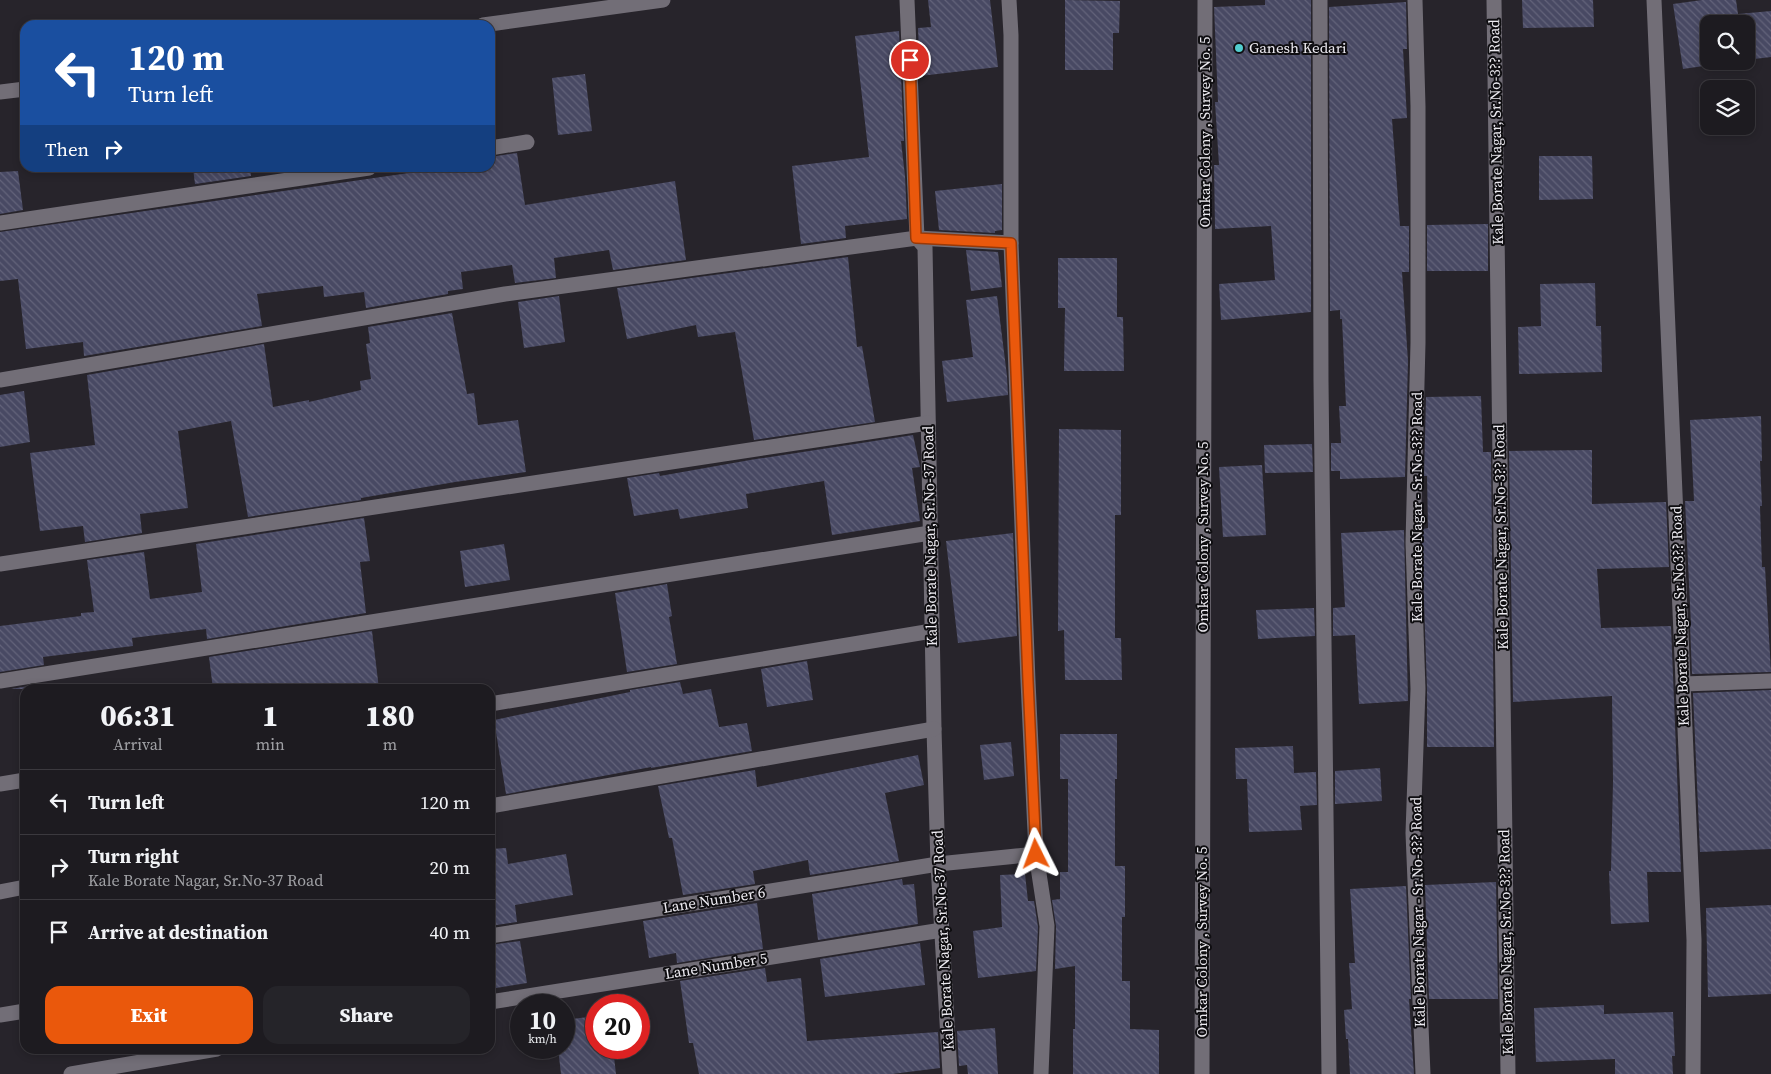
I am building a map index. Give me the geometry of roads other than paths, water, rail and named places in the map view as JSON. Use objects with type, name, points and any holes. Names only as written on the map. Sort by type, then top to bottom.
[{"type":"street","points":[[495,23],[663,0]]},
{"type":"street","name":"Kale Borate Nagar, Sr.No-37 Road","points":[[908,0],[916,238],[925,247],[938,864],[950,1074]]},
{"type":"street","points":[[1009,0],[1011,35],[1011,243],[1028,681],[1036,854],[1047,926],[1041,1074]]},
{"type":"street","name":"Omkar Colony , Survey No. 5","points":[[1202,1074],[1205,0]]},
{"type":"street","points":[[1320,0],[1321,381],[1329,1074]]},
{"type":"street","name":"Kale Borate Nagar - Sr.No-3?? Road","points":[[1415,0],[1418,116],[1418,343],[1413,543],[1418,689],[1413,833],[1423,1074]]},
{"type":"street","name":"Kale Borate Nagar, Sr.No-3?? Road","points":[[1494,0],[1508,1074]]},
{"type":"street","name":"Kale Borate Nagar, Sr.No3?? Road","points":[[1654,0],[1694,940],[1693,1074]]},
{"type":"street","points":[[0,92],[20,89]]},
{"type":"street","points":[[495,147],[526,142]]},
{"type":"street","points":[[0,223],[342,172]]},
{"type":"street","points":[[0,380],[505,294],[916,238],[1011,243]]},
{"type":"street","points":[[0,564],[928,424]]},
{"type":"street","points":[[0,681],[930,534]]},
{"type":"street","points":[[495,703],[932,631]]},
{"type":"street","points":[[1682,684],[1771,681]]},
{"type":"street","points":[[495,805],[934,729]]},
{"type":"street","points":[[0,784],[20,781]]},
{"type":"street","name":"Lane Number 6","points":[[495,935],[938,864],[1036,854]]},
{"type":"street","points":[[0,892],[20,888]]},
{"type":"street","name":"Lane Number 5","points":[[495,1001],[942,930]]},
{"type":"street","points":[[0,1015],[20,1012]]},
{"type":"street","points":[[71,1074],[188,1054]]},
{"type":"place","name":"Ganesh Kedari","points":[[1239,48]]}]
